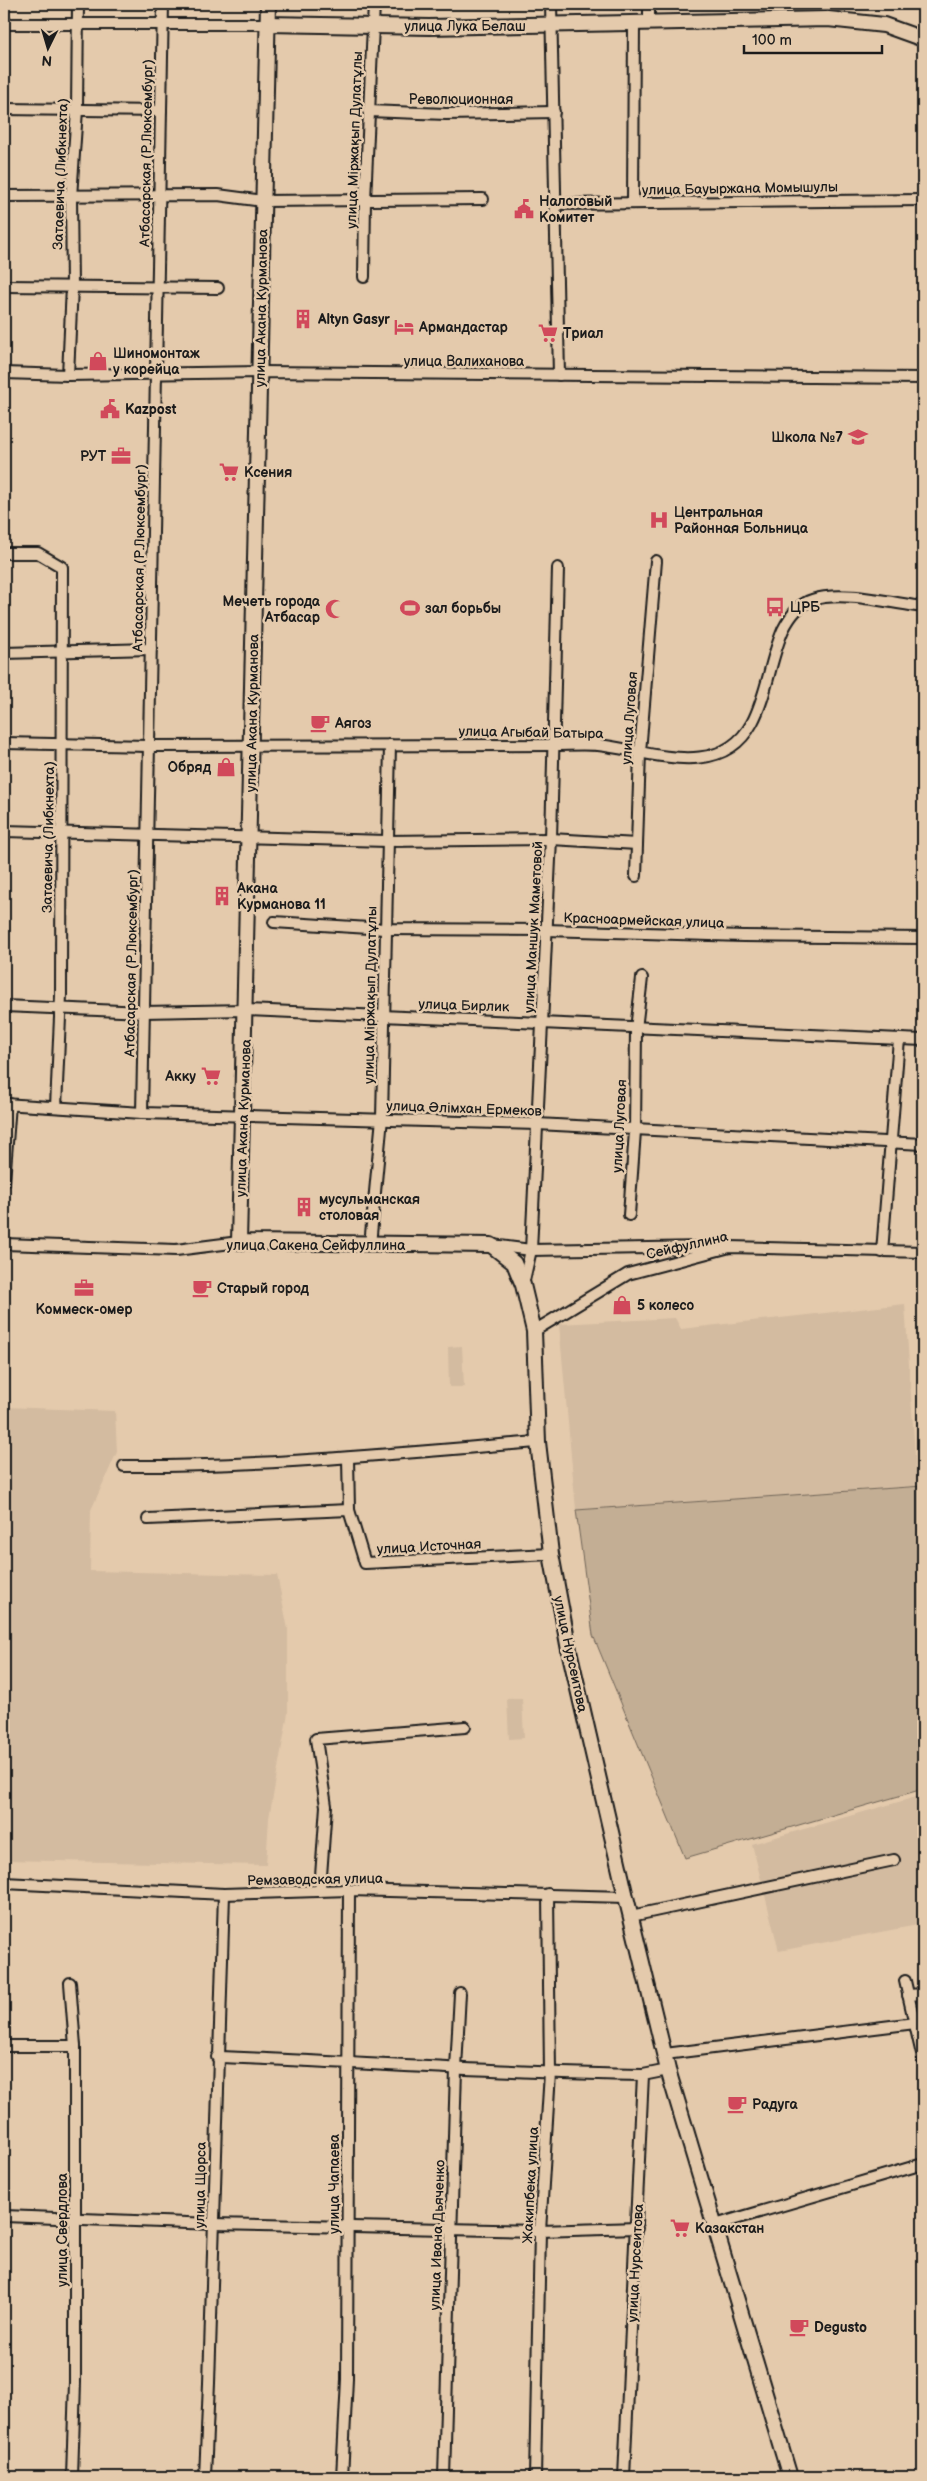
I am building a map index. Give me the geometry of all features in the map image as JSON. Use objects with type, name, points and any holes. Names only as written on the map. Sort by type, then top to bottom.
[{"type":"main road","name":"улица Акана Курманова","points":[[239,1242],[246,1010],[268,4]]},
{"type":"main road","name":"улица Лука Белаш","points":[[267,24],[373,26],[552,25],[828,19],[884,25],[923,39]]},
{"type":"main road","name":"улица Сакена Сейфуллина","points":[[239,1242],[491,1245]]},
{"type":"main road","name":"улица Нурсеитова","points":[[491,1245],[514,1263],[523,1285],[534,1331],[538,1442],[551,1554],[569,1650],[626,1897],[668,2070],[790,2477]]},
{"type":"street","name":"Затаевича (Либкнехта)","points":[[68,375],[72,286],[71,197],[77,110],[78,4]]},
{"type":"street","name":"Атбасарская (Р.Люксембург)","points":[[142,1113],[163,4]]},
{"type":"street","name":"улица Міржақып Дулатұлы","points":[[364,277],[368,111],[374,4]]},
{"type":"street","points":[[551,4],[557,204],[559,375]]},
{"type":"street","points":[[649,4],[649,24]]},
{"type":"street","name":"улица Лука Белаш","points":[[4,24],[267,24]]},
{"type":"street","points":[[633,203],[634,24]]},
{"type":"street","points":[[4,109],[161,111]]},
{"type":"street","name":"Революционная","points":[[368,111],[446,114],[554,112]]},
{"type":"street","points":[[4,196],[218,195],[263,201],[482,199]]},
{"type":"street","name":"улица Бауыржана Момышулы","points":[[557,204],[923,200]]},
{"type":"street","points":[[4,286],[218,288]]},
{"type":"street","name":"улица Валиханова","points":[[4,373],[68,375],[260,372],[923,378]]},
{"type":"street","name":"Затаевича (Либкнехта)","points":[[4,552],[38,553],[62,567],[61,1008],[56,1107]]},
{"type":"street","name":"улица Луговая","points":[[636,876],[640,752],[656,562]]},
{"type":"street","name":"улица Маншук Маметовой","points":[[523,1285],[531,1250],[551,839],[558,568]]},
{"type":"street","name":"улица Агыбай Батыра","points":[[4,743],[149,746],[553,744],[598,746],[673,758],[708,757],[729,748],[751,724],[783,630],[789,618],[810,600],[840,596],[923,607]]},
{"type":"street","points":[[4,653],[151,649]]},
{"type":"street","name":"улица Міржақып Дулатұлы","points":[[370,1245],[382,1118],[390,745]]},
{"type":"street","points":[[4,831],[61,834],[388,841],[551,839],[637,844]]},
{"type":"street","name":"Красноармейская улица","points":[[274,922],[385,929],[546,930],[743,936],[923,938]]},
{"type":"street","name":"улица Луговая","points":[[629,1215],[634,1131],[636,1029],[642,978]]},
{"type":"street","name":"улица Бирлик","points":[[4,1006],[144,1012],[246,1010],[542,1022],[636,1029],[923,1040]]},
{"type":"street","points":[[882,1252],[899,1039]]},
{"type":"street","points":[[4,1182],[7,1104]]},
{"type":"street","name":"улица Әлімхан Ермеков","points":[[7,1104],[142,1113],[382,1118],[537,1124],[634,1131],[923,1144]]},
{"type":"street","name":"улица Сакена Сейфуллина","points":[[4,1244],[176,1250],[239,1242]]},
{"type":"street","name":"улица Сакена Сейфуллина","points":[[491,1245],[531,1250],[730,1247]]},
{"type":"street","name":"Сейфуллина","points":[[534,1331],[628,1274],[730,1247],[923,1252]]},
{"type":"street","points":[[124,1466],[190,1466],[348,1458],[538,1442]]},
{"type":"street","name":"улица Источная","points":[[348,1458],[349,1510],[365,1563],[551,1554]]},
{"type":"street","points":[[148,1518],[349,1510]]},
{"type":"street","points":[[320,1890],[326,1806],[316,1739],[464,1727]]},
{"type":"street","points":[[631,1916],[894,1860]]},
{"type":"street","name":"Ремзаводская улица","points":[[4,1883],[224,1894],[348,1890],[626,1897]]},
{"type":"street","name":"улица Чапаева","points":[[342,2477],[347,2379],[348,1890]]},
{"type":"street","name":"улица Щорса","points":[[204,2477],[224,1894]]},
{"type":"street","name":"Жакипбека улица","points":[[535,2477],[540,2231],[550,2074],[548,1894]]},
{"type":"street","points":[[905,1981],[923,2059]]},
{"type":"street","name":"улица Свердлова","points":[[70,1983],[76,2046],[76,2382],[72,2477]]},
{"type":"street","name":"улица Ивана Дьяченко","points":[[444,2477],[460,1993]]},
{"type":"street","points":[[908,1995],[923,1994]]},
{"type":"street","points":[[665,2054],[915,2023]]},
{"type":"street","points":[[4,2046],[76,2046]]},
{"type":"street","points":[[217,2057],[348,2062],[550,2074],[643,2075],[668,2070]]},
{"type":"street","name":"улица Нурсеитова","points":[[624,2477],[643,2075]]},
{"type":"street","points":[[715,2225],[923,2164]]},
{"type":"street","points":[[4,2216],[213,2224],[540,2231],[637,2228]]},
{"type":"shaded area","points":[[905,1304],[917,1486],[576,1510],[559,1324],[675,1318],[681,1329]]},
{"type":"shaded area","points":[[462,1346],[464,1387],[449,1387],[448,1347]]},
{"type":"shaded area","points":[[4,1407],[115,1411],[117,1452],[91,1510],[90,1571],[277,1575],[288,1629],[288,1713],[269,1818],[266,1865],[4,1860]]},
{"type":"shaded area","points":[[923,1486],[923,1789],[685,1858],[593,1635],[576,1510]]},
{"type":"shaded area","points":[[522,1698],[524,1738],[509,1739],[507,1699]]},
{"type":"shaded area","points":[[923,1795],[923,1924],[779,1951],[752,1844]]},
{"type":"place","name":"Налоговый Комитет","points":[[524,209]]},
{"type":"place","name":"Altyn Gasyr","points":[[303,319]]},
{"type":"place","name":"Армандастар","points":[[404,327]]},
{"type":"place","name":"Триал","points":[[548,333]]},
{"type":"place","name":"Шиномонтаж у корейца","points":[[98,361]]},
{"type":"place","name":"Kazpost","points":[[110,409]]},
{"type":"place","name":"Школа №7","points":[[858,437]]},
{"type":"place","name":"РУТ","points":[[121,456]]},
{"type":"place","name":"Ксения","points":[[229,472]]},
{"type":"place","name":"Центральная Районная Больница","points":[[659,520]]},
{"type":"place","name":"ЦРБ","points":[[775,607]]},
{"type":"place","name":"зал борьбы","points":[[410,608]]},
{"type":"place","name":"Мечеть города Атбасар","points":[[335,609]]},
{"type":"place","name":"Аягоз","points":[[320,723]]},
{"type":"place","name":"Обряд","points":[[226,767]]},
{"type":"place","name":"Акана Курманова 11","points":[[222,896]]},
{"type":"place","name":"Акку","points":[[211,1076]]},
{"type":"place","name":"мусульманская столовая","points":[[304,1207]]},
{"type":"place","name":"Коммеск-омер","points":[[84,1288]]},
{"type":"place","name":"Старый город","points":[[202,1288]]},
{"type":"place","name":"5 колесо","points":[[622,1305]]},
{"type":"place","name":"Радуга","points":[[737,2104]]},
{"type":"place","name":"Казакстан","points":[[680,2228]]},
{"type":"place","name":"Degusto","points":[[799,2327]]}]
